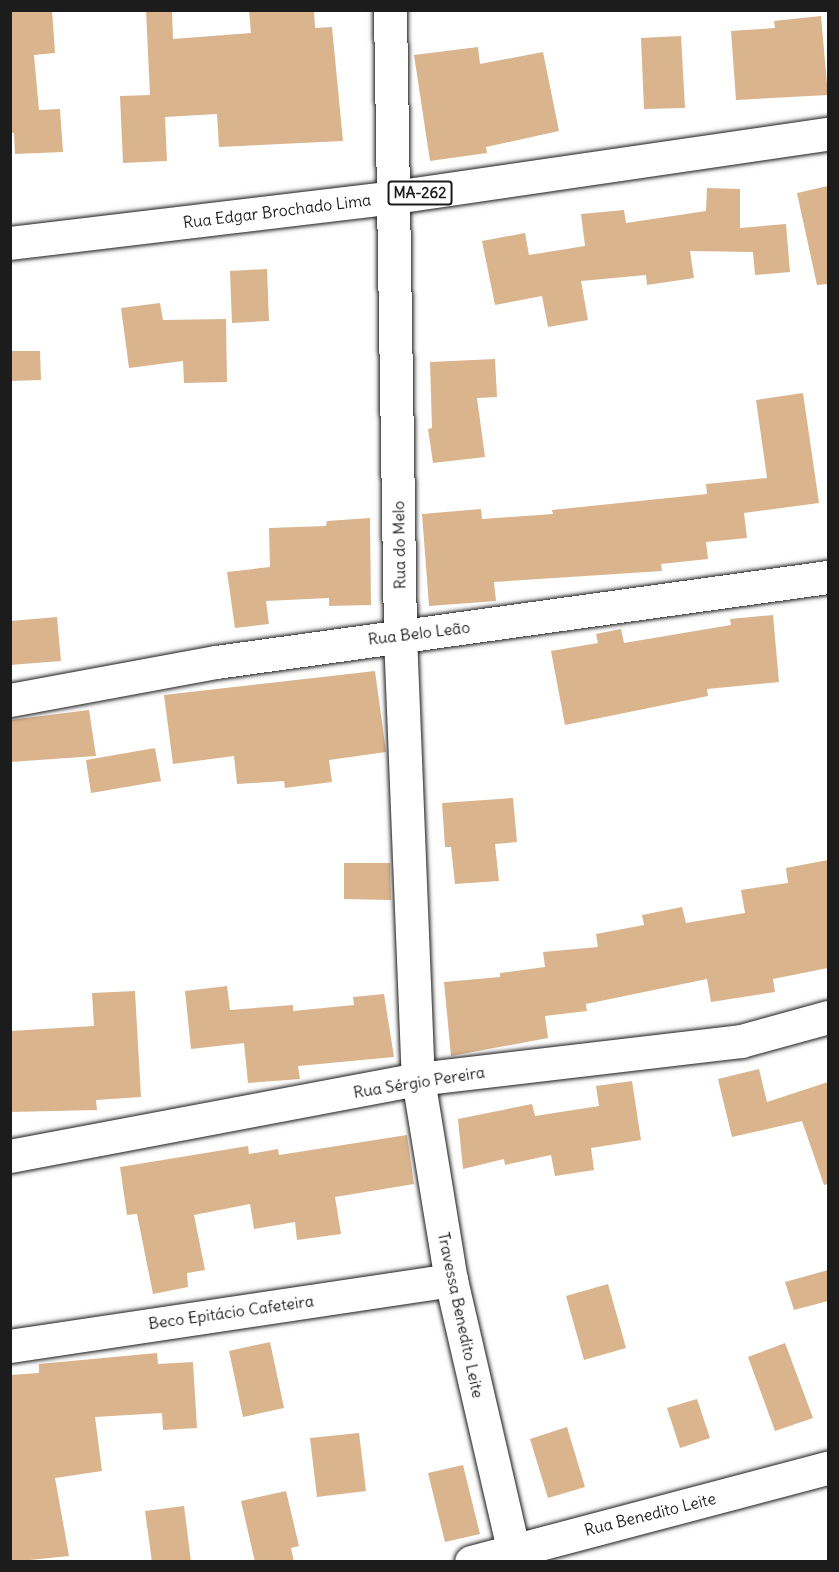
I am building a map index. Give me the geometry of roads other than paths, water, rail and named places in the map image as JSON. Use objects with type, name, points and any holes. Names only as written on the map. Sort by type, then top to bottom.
[{"type":"street","name":"Rua do Melo","points":[[390,10],[400,635],[418,1079]]},
{"type":"street","name":"Rua Edgar Brochado Lima","points":[[10,243],[394,197],[828,134]]},
{"type":"street","name":"Rua Belo Leão","points":[[10,700],[216,662],[400,635],[622,608],[828,577]]},
{"type":"street","name":"Rua Sérgio Pereira","points":[[10,1156],[418,1079],[741,1041],[828,1017]]},
{"type":"street","name":"Travessa Benedito Leite","points":[[418,1079],[452,1280],[513,1549]]},
{"type":"street","name":"Beco Epitácio Cafeteira","points":[[10,1346],[452,1280]]},
{"type":"street","name":"Rua Benedito Leite","points":[[471,1562],[513,1549],[828,1468]]}]
